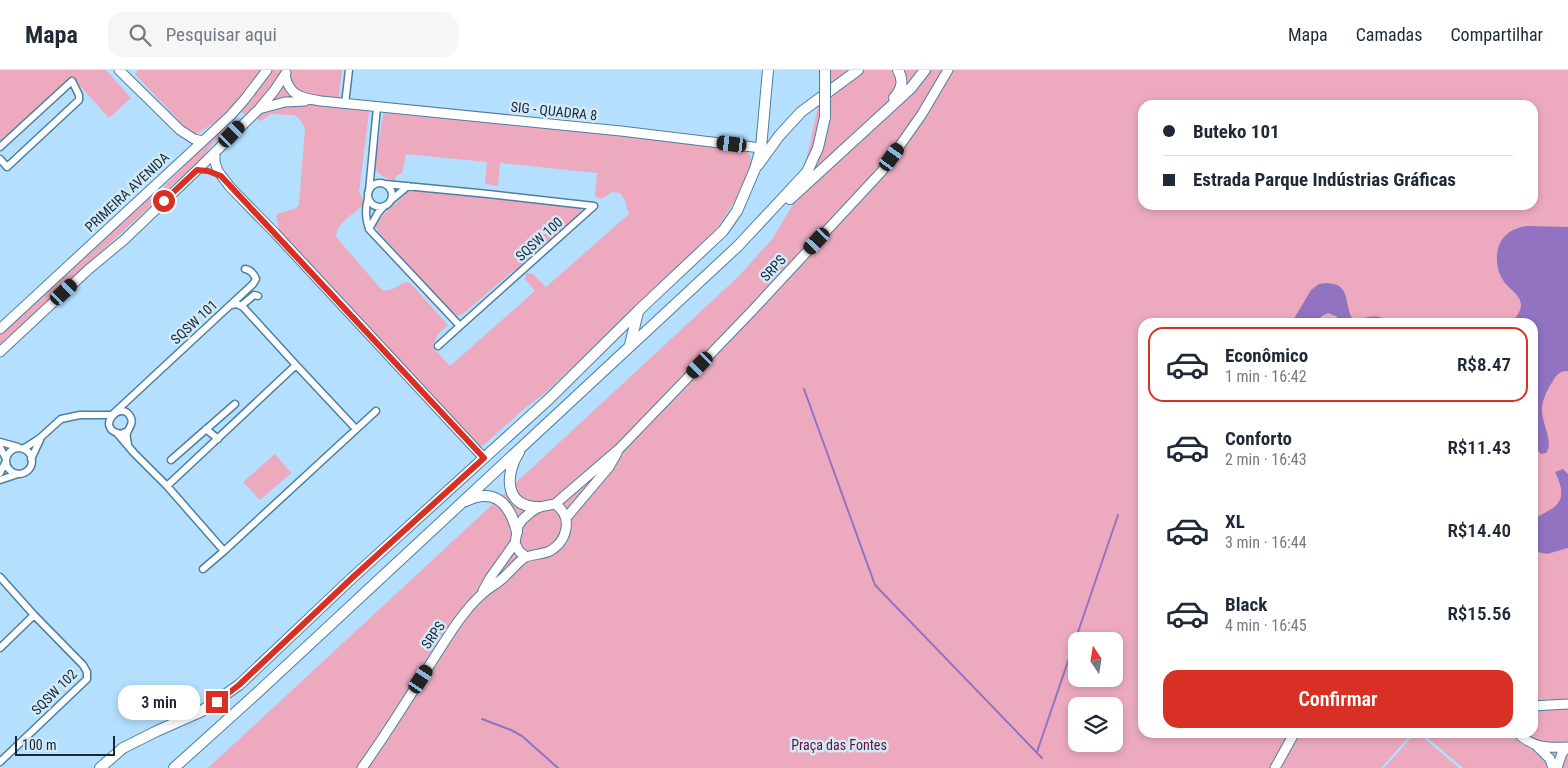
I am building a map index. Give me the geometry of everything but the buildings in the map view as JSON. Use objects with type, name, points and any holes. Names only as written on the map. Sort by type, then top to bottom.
[{"type":"main road","points":[[119,70],[180,130],[194,140],[203,141]]},
{"type":"main road","name":"PRIMEIRA AVENIDA","points":[[0,329],[230,116],[245,100],[266,70]]},
{"type":"main road","points":[[100,768],[123,748],[157,730],[200,712],[239,685],[352,578],[549,398],[723,231],[737,211],[755,169],[761,148],[768,70]]},
{"type":"main road","points":[[738,246],[807,172],[818,148],[825,117],[825,70]]},
{"type":"main road","points":[[755,169],[779,136],[801,112],[858,70]]},
{"type":"main road","points":[[875,120],[899,92],[902,79],[898,70]]},
{"type":"main road","points":[[174,768],[256,694],[630,345],[847,148],[911,88],[925,70]]},
{"type":"main road","name":"SRPS","points":[[555,504],[619,449],[751,312],[882,171],[922,114],[948,70]]},
{"type":"main road","points":[[0,352],[89,269],[124,240],[216,152],[274,92],[286,72]]},
{"type":"main road","name":"SIG - QUADRA 8","points":[[286,72],[289,88],[293,92],[306,98],[321,101],[621,131],[761,148]]},
{"type":"main road","name":"SIG - QUADRA 8","points":[[259,109],[285,102],[321,101]]},
{"type":"main road","points":[[230,116],[238,119],[239,127]]},
{"type":"main road","points":[[180,130],[186,144],[186,157]]},
{"type":"main road","points":[[216,152],[216,166],[221,176],[484,458]]},
{"type":"main road","points":[[197,170],[208,171],[221,176]]},
{"type":"main road","points":[[158,183],[160,191],[168,197]]},
{"type":"main road","points":[[630,345],[638,311]]},
{"type":"main road","points":[[525,443],[514,459],[509,485],[518,501],[525,506],[539,507],[555,504],[564,512],[566,518]]},
{"type":"main road","name":"SRPS","points":[[481,596],[526,557],[540,555],[556,546],[566,531],[566,518],[609,467],[619,449]]},
{"type":"main road","points":[[454,508],[476,496],[495,498],[506,506],[510,512],[517,532]]},
{"type":"main road","name":"SRPS","points":[[362,768],[446,640],[481,596],[490,578],[515,543],[517,532],[523,519],[539,507]]},
{"type":"main road","points":[[515,543],[519,551],[526,557]]},
{"type":"main road","points":[[1538,707],[1568,705]]},
{"type":"main road","points":[[1275,768],[1292,738]]},
{"type":"main road","points":[[1523,738],[1537,746],[1550,759],[1555,768]]},
{"type":"main road","points":[[1537,746],[1568,747]]},
{"type":"main road","points":[[1555,768],[1562,753],[1568,747]]},
{"type":"street","points":[[345,104],[349,70]]},
{"type":"street","points":[[0,147],[72,81],[79,95],[79,100],[8,168],[0,159]]},
{"type":"street","points":[[378,107],[365,208],[366,220],[369,229],[460,326],[438,346]]},
{"type":"street","points":[[371,169],[390,189],[392,193],[390,200]]},
{"type":"street","points":[[368,194],[373,185],[383,183]]},
{"type":"street","name":"SQSW 100","points":[[383,183],[594,206],[460,326]]},
{"type":"street","points":[[369,229],[384,206],[408,186]]},
{"type":"street","points":[[368,194],[373,204],[384,206]]},
{"type":"street","points":[[231,305],[256,279],[252,272],[245,269]]},
{"type":"street","points":[[241,306],[254,295],[258,296]]},
{"type":"street","name":"SQSW 101","points":[[113,414],[231,305],[238,304],[356,429]]},
{"type":"street","points":[[167,486],[296,365]]},
{"type":"street","points":[[129,399],[128,414],[132,421],[127,439],[129,446]]},
{"type":"street","points":[[171,460],[235,404]]},
{"type":"street","points":[[0,473],[7,455],[13,449],[22,449],[40,438],[62,419],[72,416],[113,414],[121,411],[128,414]]},
{"type":"street","points":[[203,569],[376,411]]},
{"type":"street","points":[[110,425],[110,419],[113,414]]},
{"type":"street","points":[[94,416],[110,425],[224,551]]},
{"type":"street","points":[[206,429],[218,439]]},
{"type":"street","points":[[117,433],[121,434],[128,431]]},
{"type":"street","points":[[0,480],[27,471],[30,468],[40,438]]},
{"type":"street","points":[[0,442],[28,452],[32,459]]},
{"type":"street","points":[[0,447],[9,470],[18,474]]},
{"type":"street","name":"SQSW 102","points":[[0,577],[83,665],[87,672],[87,679],[0,762]]},
{"type":"street","points":[[0,648],[34,615]]},
{"type":"green space","points":[[0,70],[106,70],[131,98],[109,118],[72,77],[0,141]]},
{"type":"green space","points":[[138,70],[342,70],[338,102],[271,102],[245,115],[237,109],[193,136],[135,74]]},
{"type":"green space","name":"Praça das Fontes","points":[[821,70],[1568,70],[1568,768],[1463,768],[1428,738],[1538,738],[1538,318],[1138,318],[1138,738],[1408,738],[1381,768],[208,768],[739,276],[773,238],[798,196],[817,111]]},
{"type":"green space","points":[[309,103],[367,109],[369,113],[359,192],[364,203],[343,222],[337,231],[336,237],[382,290],[390,290],[408,282],[448,325],[438,334],[433,345],[450,366],[535,291],[525,279],[526,273],[533,274],[546,287],[629,214],[626,202],[620,193],[612,192],[601,199],[595,196],[597,173],[500,163],[498,186],[485,184],[487,162],[406,154],[402,173],[397,175],[394,181],[390,180],[379,173],[375,163],[384,110],[747,150],[750,158],[750,168],[739,194],[711,237],[545,393],[525,408],[485,444],[476,446],[280,234],[276,216],[296,208],[299,204],[305,128],[299,118],[294,115],[271,114],[261,121],[257,117],[274,106]]},
{"type":"green space","points":[[232,119],[235,120],[235,123],[215,141],[201,159],[168,189],[165,189],[164,186]]},
{"type":"green space","points":[[414,188],[580,207],[582,211],[581,214],[522,267],[513,271],[458,316],[452,313],[375,226],[378,220]]},
{"type":"green space","points":[[153,192],[159,198],[0,345],[0,333]]},
{"type":"green space","points":[[275,454],[291,473],[260,500],[243,482]]},
{"type":"green space","points":[[1411,738],[1424,738],[1459,768],[1384,768]]},
{"type":"shaded area","points":[[1526,226],[1568,227],[1568,371],[1561,372],[1556,376],[1543,400],[1542,413],[1549,443],[1546,453],[1541,454],[1538,451],[1538,318],[1515,318],[1521,305],[1519,298],[1503,280],[1497,264],[1497,252],[1501,241],[1509,232]]},
{"type":"shaded area","points":[[1319,284],[1335,284],[1340,287],[1346,295],[1352,318],[1338,318],[1328,313],[1320,318],[1294,318],[1311,290]]},
{"type":"shaded area","points":[[1563,469],[1568,474],[1568,548],[1547,554],[1538,552],[1538,516],[1554,507],[1560,499],[1561,489],[1555,472]]},
{"type":"waterway","points":[[804,389],[875,585],[1042,758]]},
{"type":"waterway","points":[[1037,752],[1118,515]]},
{"type":"waterway","points":[[482,719],[522,736],[558,768]]},
{"type":"route","points":[[164,201],[197,170],[208,171],[221,176],[484,458],[352,578],[239,685],[217,702]]}]
